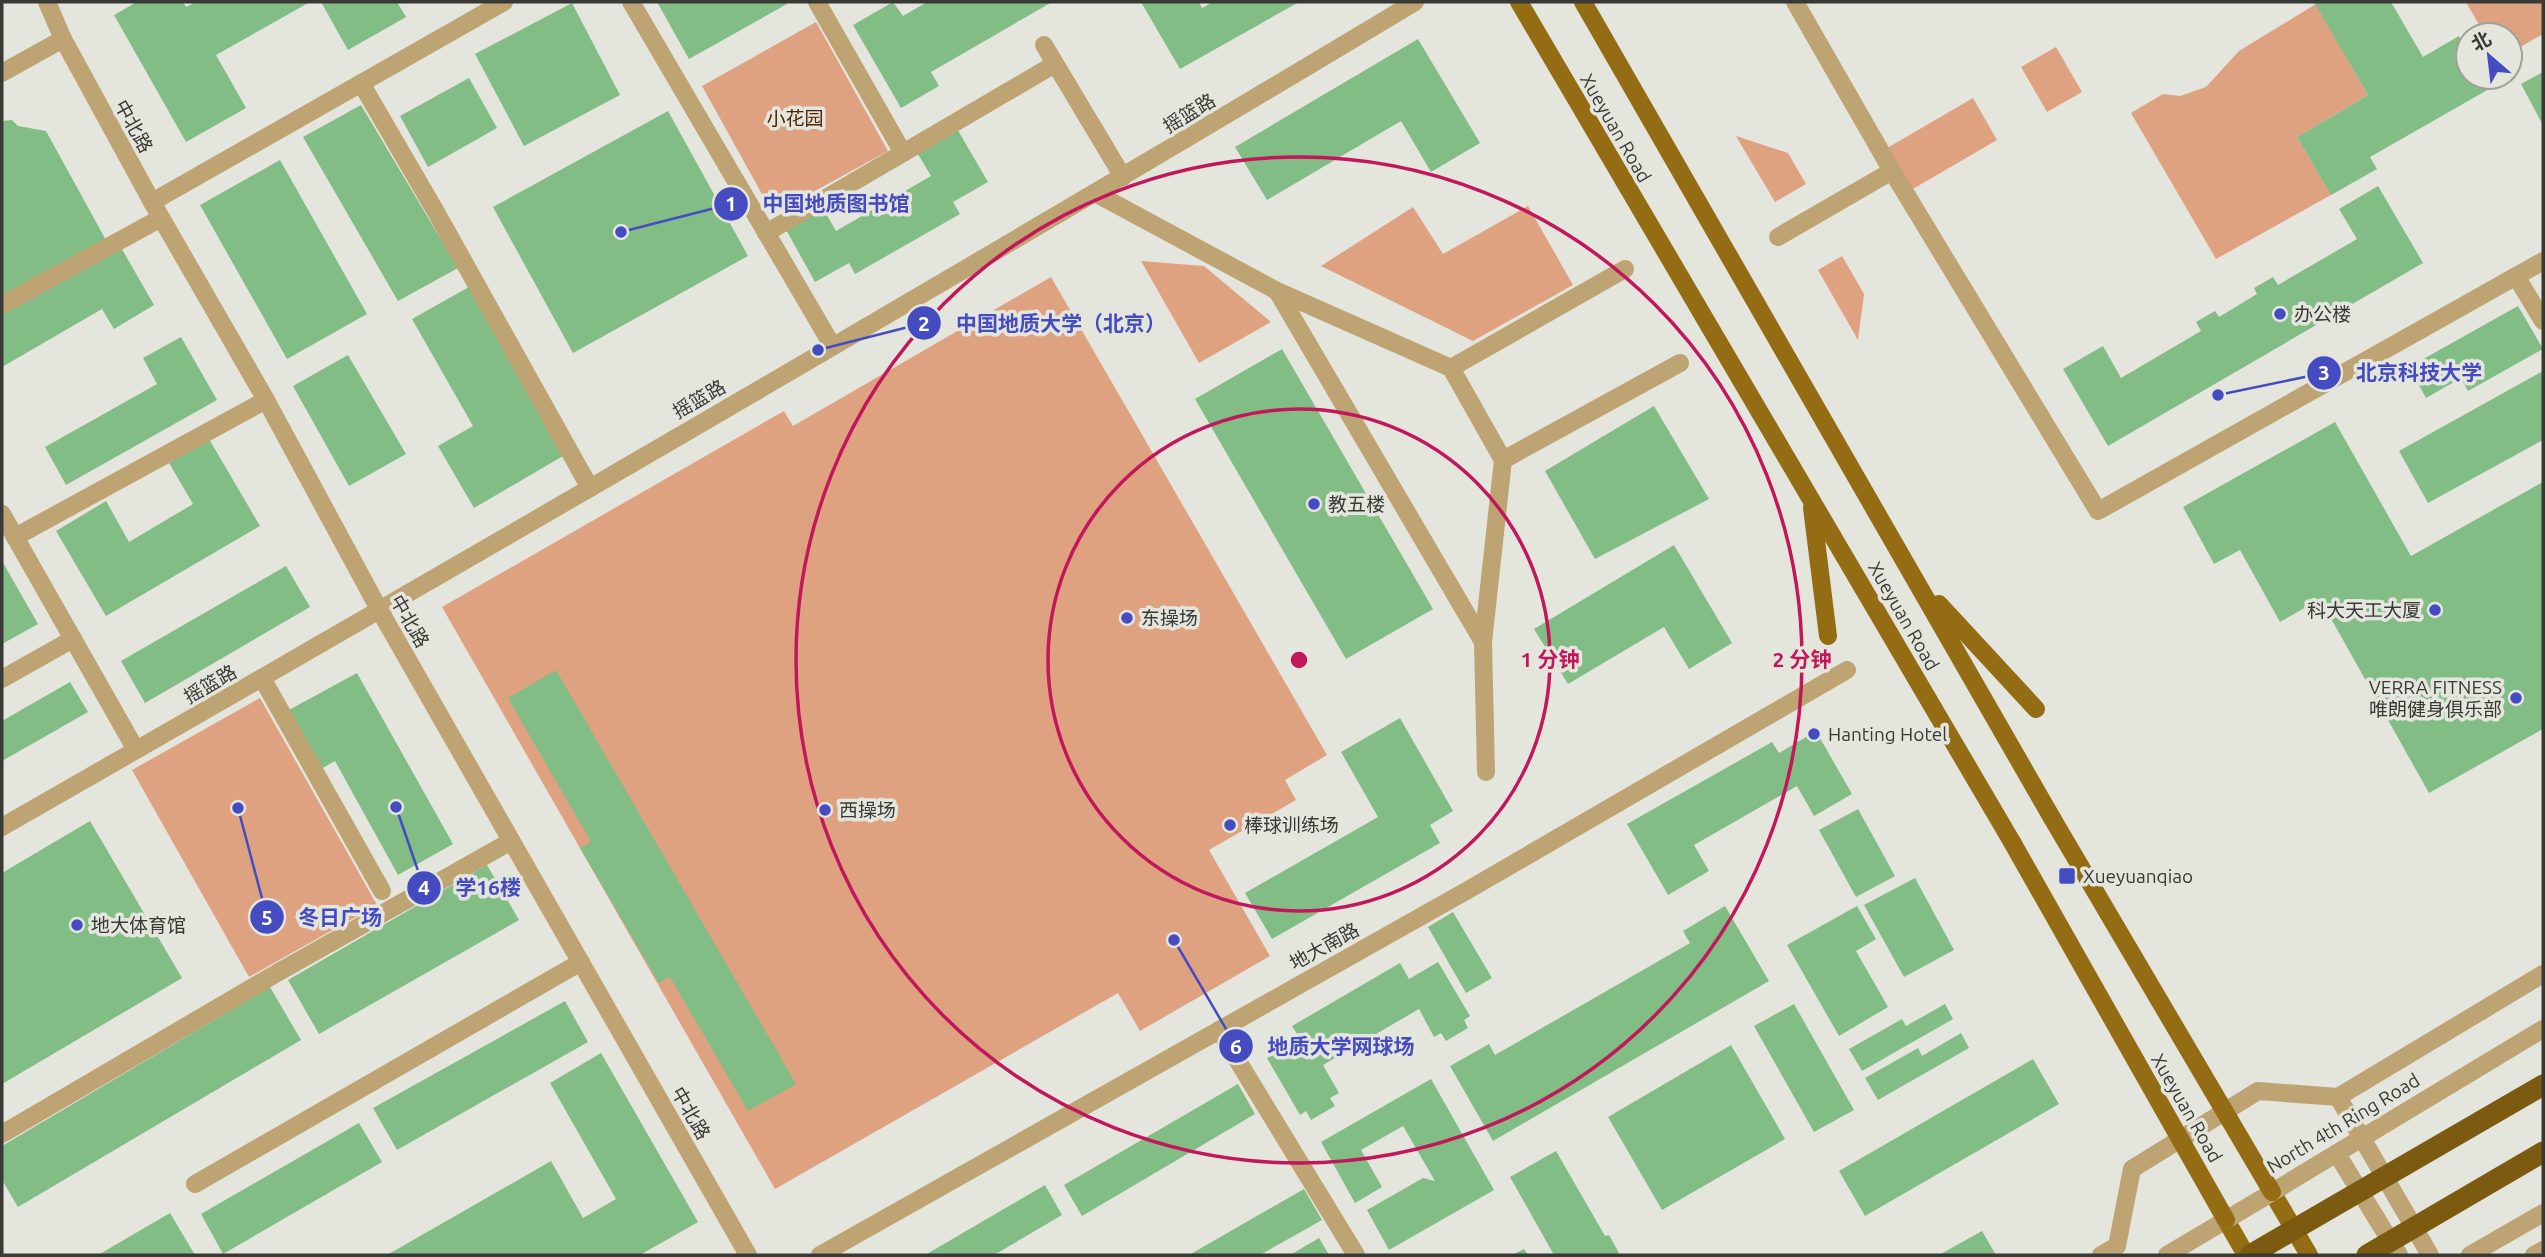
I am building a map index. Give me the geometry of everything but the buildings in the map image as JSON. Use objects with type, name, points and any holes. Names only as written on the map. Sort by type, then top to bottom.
[{"type":"highway","points":[[2248,1255],[2543,1085]]},
{"type":"highway","points":[[2367,1255],[2543,1152]]},
{"type":"main road","name":"Xueyuan Road","points":[[1519,2],[2012,842],[2248,1255]]},
{"type":"main road","name":"Xueyuan Road","points":[[1583,2],[1918,580],[2052,818],[2309,1255]]},
{"type":"main road","points":[[1810,497],[1828,636]]},
{"type":"main road","points":[[1918,580],[2036,709]]},
{"type":"street","name":"中北路","points":[[47,2],[63,39],[380,611],[748,1255]]},
{"type":"street","points":[[2,305],[361,83],[504,2]]},
{"type":"street","points":[[631,2],[832,345]]},
{"type":"street","points":[[817,2],[904,153]]},
{"type":"street","name":"摇篮路","points":[[2,827],[380,611],[1123,177],[1415,2]]},
{"type":"street","points":[[1795,2],[1892,172],[2098,510],[2543,261]]},
{"type":"street","points":[[2,73],[63,39]]},
{"type":"street","points":[[1044,45],[1123,177]]},
{"type":"street","points":[[766,233],[1055,64]]},
{"type":"street","points":[[361,83],[590,488]]},
{"type":"street","points":[[1778,237],[1892,172]]},
{"type":"street","points":[[1095,193],[1277,291],[1451,368],[1503,460],[1483,642],[1486,772]]},
{"type":"street","points":[[1451,368],[1625,269]]},
{"type":"street","points":[[2516,276],[2543,321]]},
{"type":"street","points":[[1277,291],[1483,642]]},
{"type":"street","points":[[1503,460],[1680,363]]},
{"type":"street","points":[[15,537],[265,400]]},
{"type":"street","points":[[2,514],[136,750]]},
{"type":"street","points":[[2,679],[73,639]]},
{"type":"street","name":"地大南路","points":[[820,1255],[1468,890],[1847,670]]},
{"type":"street","points":[[262,678],[382,891]]},
{"type":"street","points":[[2,1134],[277,973],[511,841]]},
{"type":"street","points":[[195,1184],[580,962]]},
{"type":"street","points":[[2101,1255],[2119,1250],[2132,1169],[2258,1091],[2338,1097],[2543,974]]},
{"type":"street","name":"North 4th Ring Road","points":[[2179,1252],[2226,1220],[2543,1029]]},
{"type":"street","points":[[1219,1030],[1356,1255]]},
{"type":"street","points":[[2338,1097],[2430,1255]]},
{"type":"street","points":[[2337,1154],[2399,1255]]},
{"type":"street","points":[[2470,1255],[2543,1213]]},
{"type":"street","points":[[2534,1255],[2543,1250]]},
{"type":"green space","points":[[2466,2],[2543,2],[2543,34],[2524,45],[2524,21],[2477,21]]},
{"type":"green space","points":[[2316,4],[2368,95],[2297,137],[2331,195],[2216,259],[2131,113],[2163,94],[2180,96],[2206,87],[2239,51]]},
{"type":"green space","name":"小花园","points":[[816,22],[888,151],[773,214],[702,86]]},
{"type":"green space","points":[[2056,47],[2082,92],[2047,112],[2021,67]]},
{"type":"green space","points":[[1973,98],[1997,140],[1906,193],[1882,151]]},
{"type":"green space","points":[[1736,136],[1788,153],[1806,184],[1775,202]]},
{"type":"green space","points":[[1528,206],[1573,285],[1473,341],[1321,266],[1413,207],[1443,254]]},
{"type":"green space","points":[[1842,256],[1864,294],[1858,340],[1818,270]]},
{"type":"green space","points":[[1141,261],[1204,266],[1271,322],[1199,363]]},
{"type":"green space","points":[[1051,277],[1327,755],[1285,780],[1296,800],[1209,850],[1270,956],[1140,1031],[1118,993],[775,1189],[442,607],[784,411],[793,426]]},
{"type":"green space","points":[[260,698],[377,905],[249,977],[132,770]]},
{"type":"place","name":"中国地质图书馆","points":[[621,232]]},
{"type":"place","name":"办公楼","points":[[2280,314]]},
{"type":"place","name":"中国地质大学（北京）","points":[[818,350]]},
{"type":"place","name":"北京科技大学","points":[[2218,395]]},
{"type":"place","name":"教五楼","points":[[1314,504]]},
{"type":"place","name":"科大天工大厦","points":[[2435,610]]},
{"type":"place","name":"东操场","points":[[1127,618]]},
{"type":"place","name":"VERRA FITNESS 唯朗健身俱乐部","points":[[2516,698]]},
{"type":"place","name":"Hanting Hotel","points":[[1814,734]]},
{"type":"place","name":"学16楼","points":[[396,807]]},
{"type":"place","name":"冬日广场","points":[[238,808]]},
{"type":"place","name":"西操场","points":[[825,810]]},
{"type":"place","name":"棒球训练场","points":[[1230,825]]},
{"type":"place","name":"Xueyuanqiao","points":[[2067,876]]},
{"type":"place","name":"地大体育馆","points":[[77,925]]},
{"type":"place","name":"地质大学网球场","points":[[1174,940]]}]
